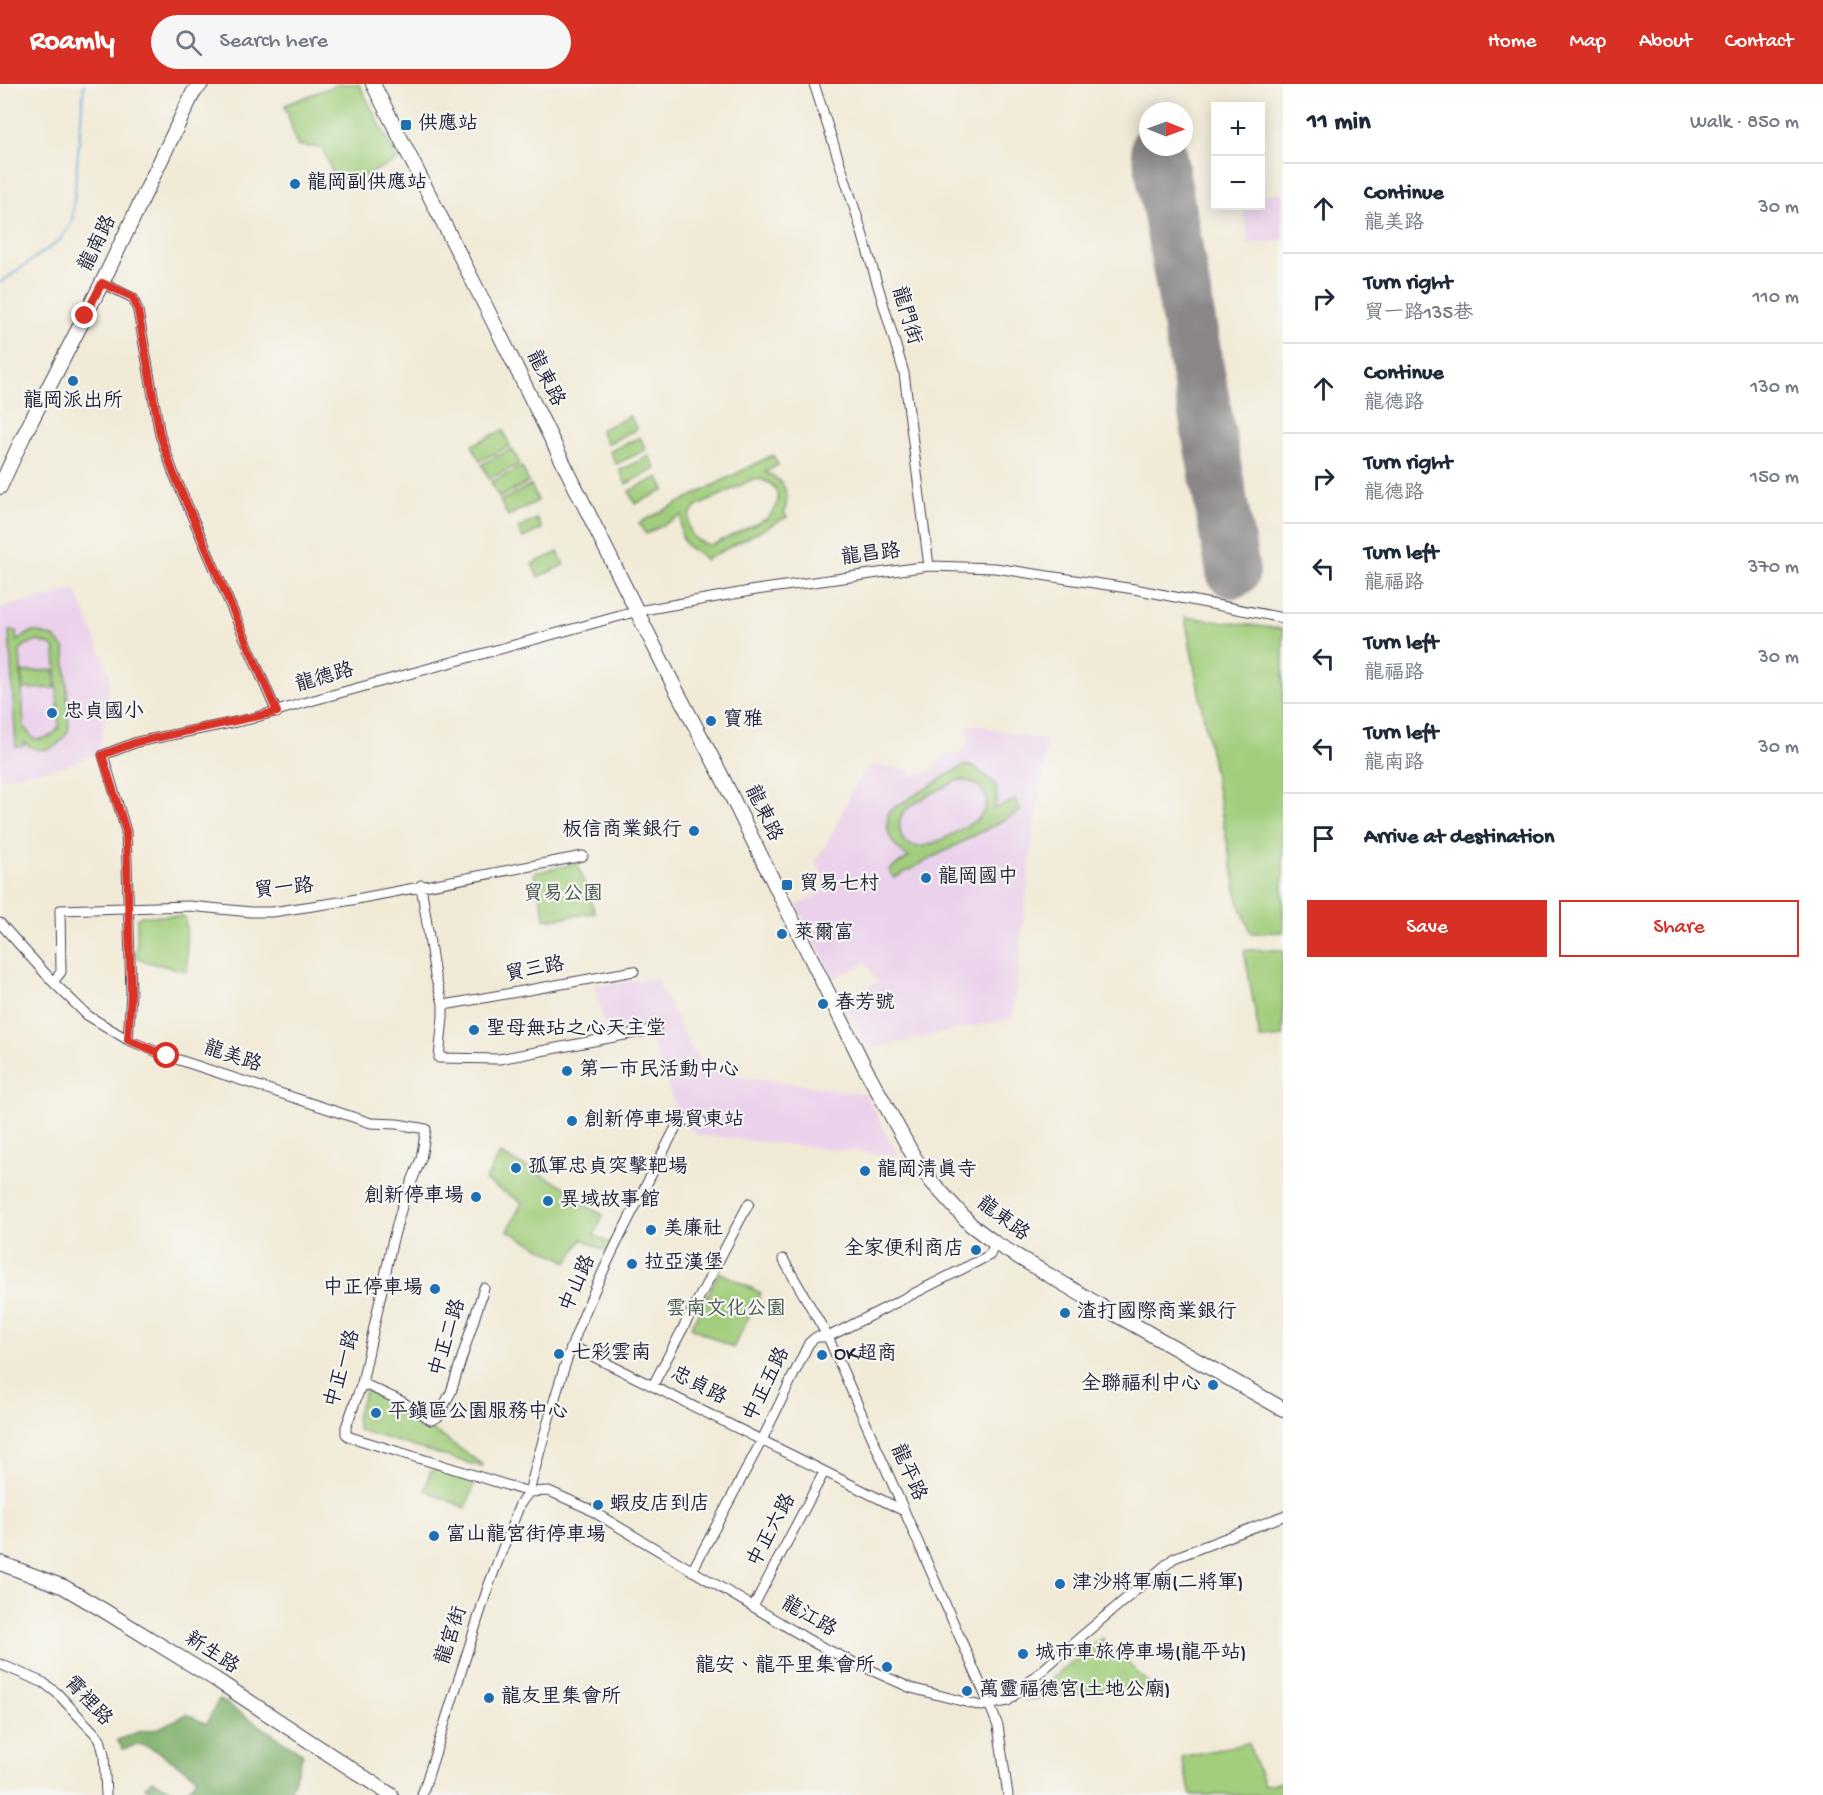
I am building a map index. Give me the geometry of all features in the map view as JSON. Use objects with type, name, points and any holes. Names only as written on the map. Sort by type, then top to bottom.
[{"type":"street","name":"龍南路","points":[[0,487],[102,283],[193,93],[201,84]]},
{"type":"street","name":"龍東路","points":[[373,84],[720,773],[864,1066],[898,1130],[931,1181],[971,1225],[995,1243],[1283,1409]]},
{"type":"street","name":"龍門街","points":[[814,84],[857,216],[904,373],[929,566]]},
{"type":"street","points":[[102,283],[133,297],[138,311],[160,435],[169,463],[277,712]]},
{"type":"street","name":"龍昌路","points":[[638,611],[746,592],[929,566],[988,567],[1110,585],[1283,618]]},
{"type":"street","name":"龍德路","points":[[130,908],[126,831],[102,755],[137,742],[277,712],[638,611]]},
{"type":"street","name":"貿一路","points":[[53,982],[61,972],[60,910],[189,906],[272,912],[346,901],[583,856]]},
{"type":"street","points":[[421,885],[435,976],[442,1003],[443,1028],[439,1058],[499,1059],[656,1029]]},
{"type":"street","points":[[128,1040],[131,993],[130,908]]},
{"type":"street","name":"龍美路","points":[[0,923],[53,982],[87,1015],[128,1040],[167,1056],[371,1123],[397,1124],[426,1129]]},
{"type":"street","name":"貿三路","points":[[442,1003],[450,1004],[495,997],[634,971]]},
{"type":"street","name":"中山路","points":[[528,1492],[572,1346],[615,1249],[677,1125],[686,1120],[702,1122]]},
{"type":"street","name":"中正一路","points":[[426,1129],[422,1159],[403,1203],[392,1243],[362,1383],[346,1427],[346,1434],[528,1492]]},
{"type":"street","points":[[653,1384],[749,1203]]},
{"type":"street","name":"中正五路","points":[[692,1571],[762,1440],[809,1343],[816,1337],[828,1337],[990,1255],[995,1243]]},
{"type":"street","name":"龍平路","points":[[783,1259],[828,1337],[990,1706],[998,1726],[1008,1795]]},
{"type":"street","name":"中正二路","points":[[362,1383],[401,1401],[431,1420],[438,1417],[451,1392],[484,1288]]},
{"type":"street","name":"忠貞路","points":[[572,1346],[653,1384],[904,1511]]},
{"type":"street","name":"中正六路","points":[[753,1607],[824,1472]]},
{"type":"street","name":"龍江路","points":[[528,1492],[549,1491],[587,1508],[816,1644],[911,1688],[965,1703],[990,1706]]},
{"type":"street","name":"龍宮街","points":[[422,1795],[488,1587],[520,1504],[528,1492]]},
{"type":"street","points":[[990,1706],[1008,1701],[1174,1558],[1283,1516]]},
{"type":"street","name":"新生路","points":[[0,1563],[64,1587],[103,1610],[215,1679],[391,1795]]},
{"type":"street","name":"霄裡路","points":[[0,1664],[44,1683],[57,1693],[100,1739],[105,1755],[106,1795]]},
{"type":"shaded area","points":[[1283,192],[1283,240],[1249,244],[1243,210],[1265,210],[1265,194]]},
{"type":"shaded area","name":"忠貞國小","points":[[76,590],[110,676],[99,751],[67,766],[0,778],[0,608]]},
{"type":"shaded area","name":"龍岡國中","points":[[968,725],[978,725],[1047,741],[1012,1018],[869,1049],[845,1000],[877,982],[866,963],[834,978],[797,906],[828,888],[816,860],[830,838],[855,785],[871,765],[909,770],[911,777],[920,773],[930,773],[946,756],[960,753],[968,742]]},
{"type":"shaded area","points":[[655,978],[704,1071],[865,1094],[898,1156],[699,1135],[682,1124],[649,1036],[608,1040],[595,986]]},
{"type":"green space","points":[[339,84],[359,84],[398,160],[338,186],[322,148],[297,145],[285,105]]},
{"type":"green space","points":[[630,416],[637,429],[607,444],[600,430]]},
{"type":"green space","points":[[503,430],[510,446],[480,461],[472,445]]},
{"type":"green space","points":[[640,437],[646,450],[616,464],[610,451]]},
{"type":"green space","points":[[512,449],[520,464],[489,479],[482,464]]},
{"type":"green space","points":[[773,455],[778,465],[765,472],[777,479],[784,488],[787,499],[784,513],[787,517],[705,560],[689,548],[683,540],[682,515],[646,534],[639,523]],"holes":[[[753,479],[762,480],[774,487],[778,499],[772,513],[766,519],[712,545],[699,541],[690,532],[689,520],[696,507]]]},
{"type":"green space","points":[[649,456],[656,469],[626,484],[620,470]]},
{"type":"green space","points":[[522,467],[529,482],[499,498],[491,482]]},
{"type":"green space","points":[[659,477],[665,490],[635,504],[629,491]]},
{"type":"green space","points":[[531,485],[538,501],[508,516],[500,501]]},
{"type":"green space","points":[[537,519],[542,529],[523,538],[518,528]]},
{"type":"green space","points":[[558,552],[564,565],[538,577],[532,564]]},
{"type":"green space","points":[[1185,617],[1283,629],[1283,932],[1251,933],[1238,900]]},
{"type":"green space","points":[[9,631],[16,631],[17,641],[31,632],[38,632],[55,638],[65,649],[69,729],[61,742],[50,749],[37,749],[24,742],[24,746],[16,747]],"holes":[[[39,641],[53,646],[59,727],[48,737],[34,739],[24,727],[20,651],[25,645]]]},
{"type":"green space","points":[[54,670],[55,688],[23,689],[22,672]]},
{"type":"green space","points":[[964,765],[976,768],[996,785],[997,799],[994,809],[1015,800],[1021,811],[894,878],[889,870],[909,857],[890,838],[887,826],[889,811]],"holes":[[[958,780],[980,788],[986,798],[986,805],[978,819],[948,837],[924,846],[913,846],[905,841],[900,825],[901,817],[906,810]]]},
{"type":"green space","name":"貿易公園","points":[[577,863],[595,913],[546,920],[534,873]]},
{"type":"green space","points":[[141,916],[182,916],[186,919],[187,971],[143,961],[137,957],[137,919]]},
{"type":"green space","points":[[1244,950],[1283,950],[1283,1037],[1260,1039]]},
{"type":"green space","points":[[500,1154],[581,1195],[578,1201],[603,1215],[594,1235],[614,1245],[610,1253],[582,1239],[568,1262],[508,1231],[522,1202],[485,1181]]},
{"type":"green space","name":"雲南文化公園","points":[[719,1272],[761,1293],[733,1348],[691,1327]]},
{"type":"green space","points":[[366,1388],[373,1388],[483,1465],[482,1467],[358,1430],[356,1417]]},
{"type":"green space","points":[[438,1469],[470,1478],[475,1482],[466,1508],[425,1490],[430,1472]]},
{"type":"green space","points":[[1102,1638],[1151,1686],[1025,1700]]},
{"type":"green space","points":[[219,1699],[303,1754],[289,1795],[160,1795],[145,1787],[152,1780],[178,1794],[188,1791],[197,1777],[152,1748],[139,1744],[123,1749],[117,1740],[141,1731],[157,1729],[187,1714],[206,1724]]},
{"type":"green space","points":[[1248,1743],[1264,1785],[1283,1782],[1283,1795],[1191,1795],[1181,1757]]},
{"type":"waterway","points":[[0,283],[60,240],[72,222],[84,84]]},
{"type":"runway","points":[[1160,156],[1233,571]]},
{"type":"place","name":"供應站","points":[[406,125]]},
{"type":"place","name":"龍岡副供應站","points":[[295,184]]},
{"type":"place","name":"龍岡派出所","points":[[73,381]]},
{"type":"place","name":"忠貞國小","points":[[52,713]]},
{"type":"place","name":"寶雅","points":[[711,721]]},
{"type":"place","name":"板信商業銀行","points":[[694,831]]},
{"type":"place","name":"龍岡國中","points":[[926,878]]},
{"type":"place","name":"貿易七村","points":[[787,885]]},
{"type":"place","name":"萊爾富","points":[[782,934]]},
{"type":"place","name":"春芳號","points":[[823,1004]]},
{"type":"place","name":"聖母無玷之心天主堂","points":[[474,1030]]},
{"type":"place","name":"第一市民活動中心","points":[[567,1071]]},
{"type":"place","name":"創新停車場貿東站","points":[[572,1121]]},
{"type":"place","name":"孤軍忠貞突擊靶場","points":[[516,1168]]},
{"type":"place","name":"龍岡清真寺","points":[[865,1171]]},
{"type":"place","name":"創新停車場","points":[[476,1197]]},
{"type":"place","name":"異域故事館","points":[[548,1201]]},
{"type":"place","name":"美廉社","points":[[651,1230]]},
{"type":"place","name":"全家便利商店","points":[[976,1250]]},
{"type":"place","name":"拉亞漢堡","points":[[632,1264]]},
{"type":"place","name":"中正停車場","points":[[435,1289]]},
{"type":"place","name":"渣打國際商業銀行","points":[[1065,1313]]},
{"type":"place","name":"七彩雲南","points":[[559,1354]]},
{"type":"place","name":"OK超商","points":[[822,1355]]},
{"type":"place","name":"全聯福利中心","points":[[1213,1385]]},
{"type":"place","name":"平鎮區公園服務中心","points":[[376,1413]]},
{"type":"place","name":"蝦皮店到店","points":[[598,1505]]},
{"type":"place","name":"富山龍宮街停車場","points":[[434,1536]]},
{"type":"place","name":"津沙將軍廟(二將軍)","points":[[1060,1584]]},
{"type":"place","name":"城市車旅停車場(龍平站)","points":[[1023,1654]]},
{"type":"place","name":"龍安、龍平里集會所","points":[[887,1667]]},
{"type":"place","name":"萬靈福德宮(土地公廟)","points":[[967,1691]]},
{"type":"place","name":"龍友里集會所","points":[[489,1698]]},
{"type":"route","points":[[85,316],[102,283],[133,297],[138,311],[160,435],[173,472],[277,712],[137,742],[102,755],[126,831],[131,993],[128,1040],[167,1056]]}]
